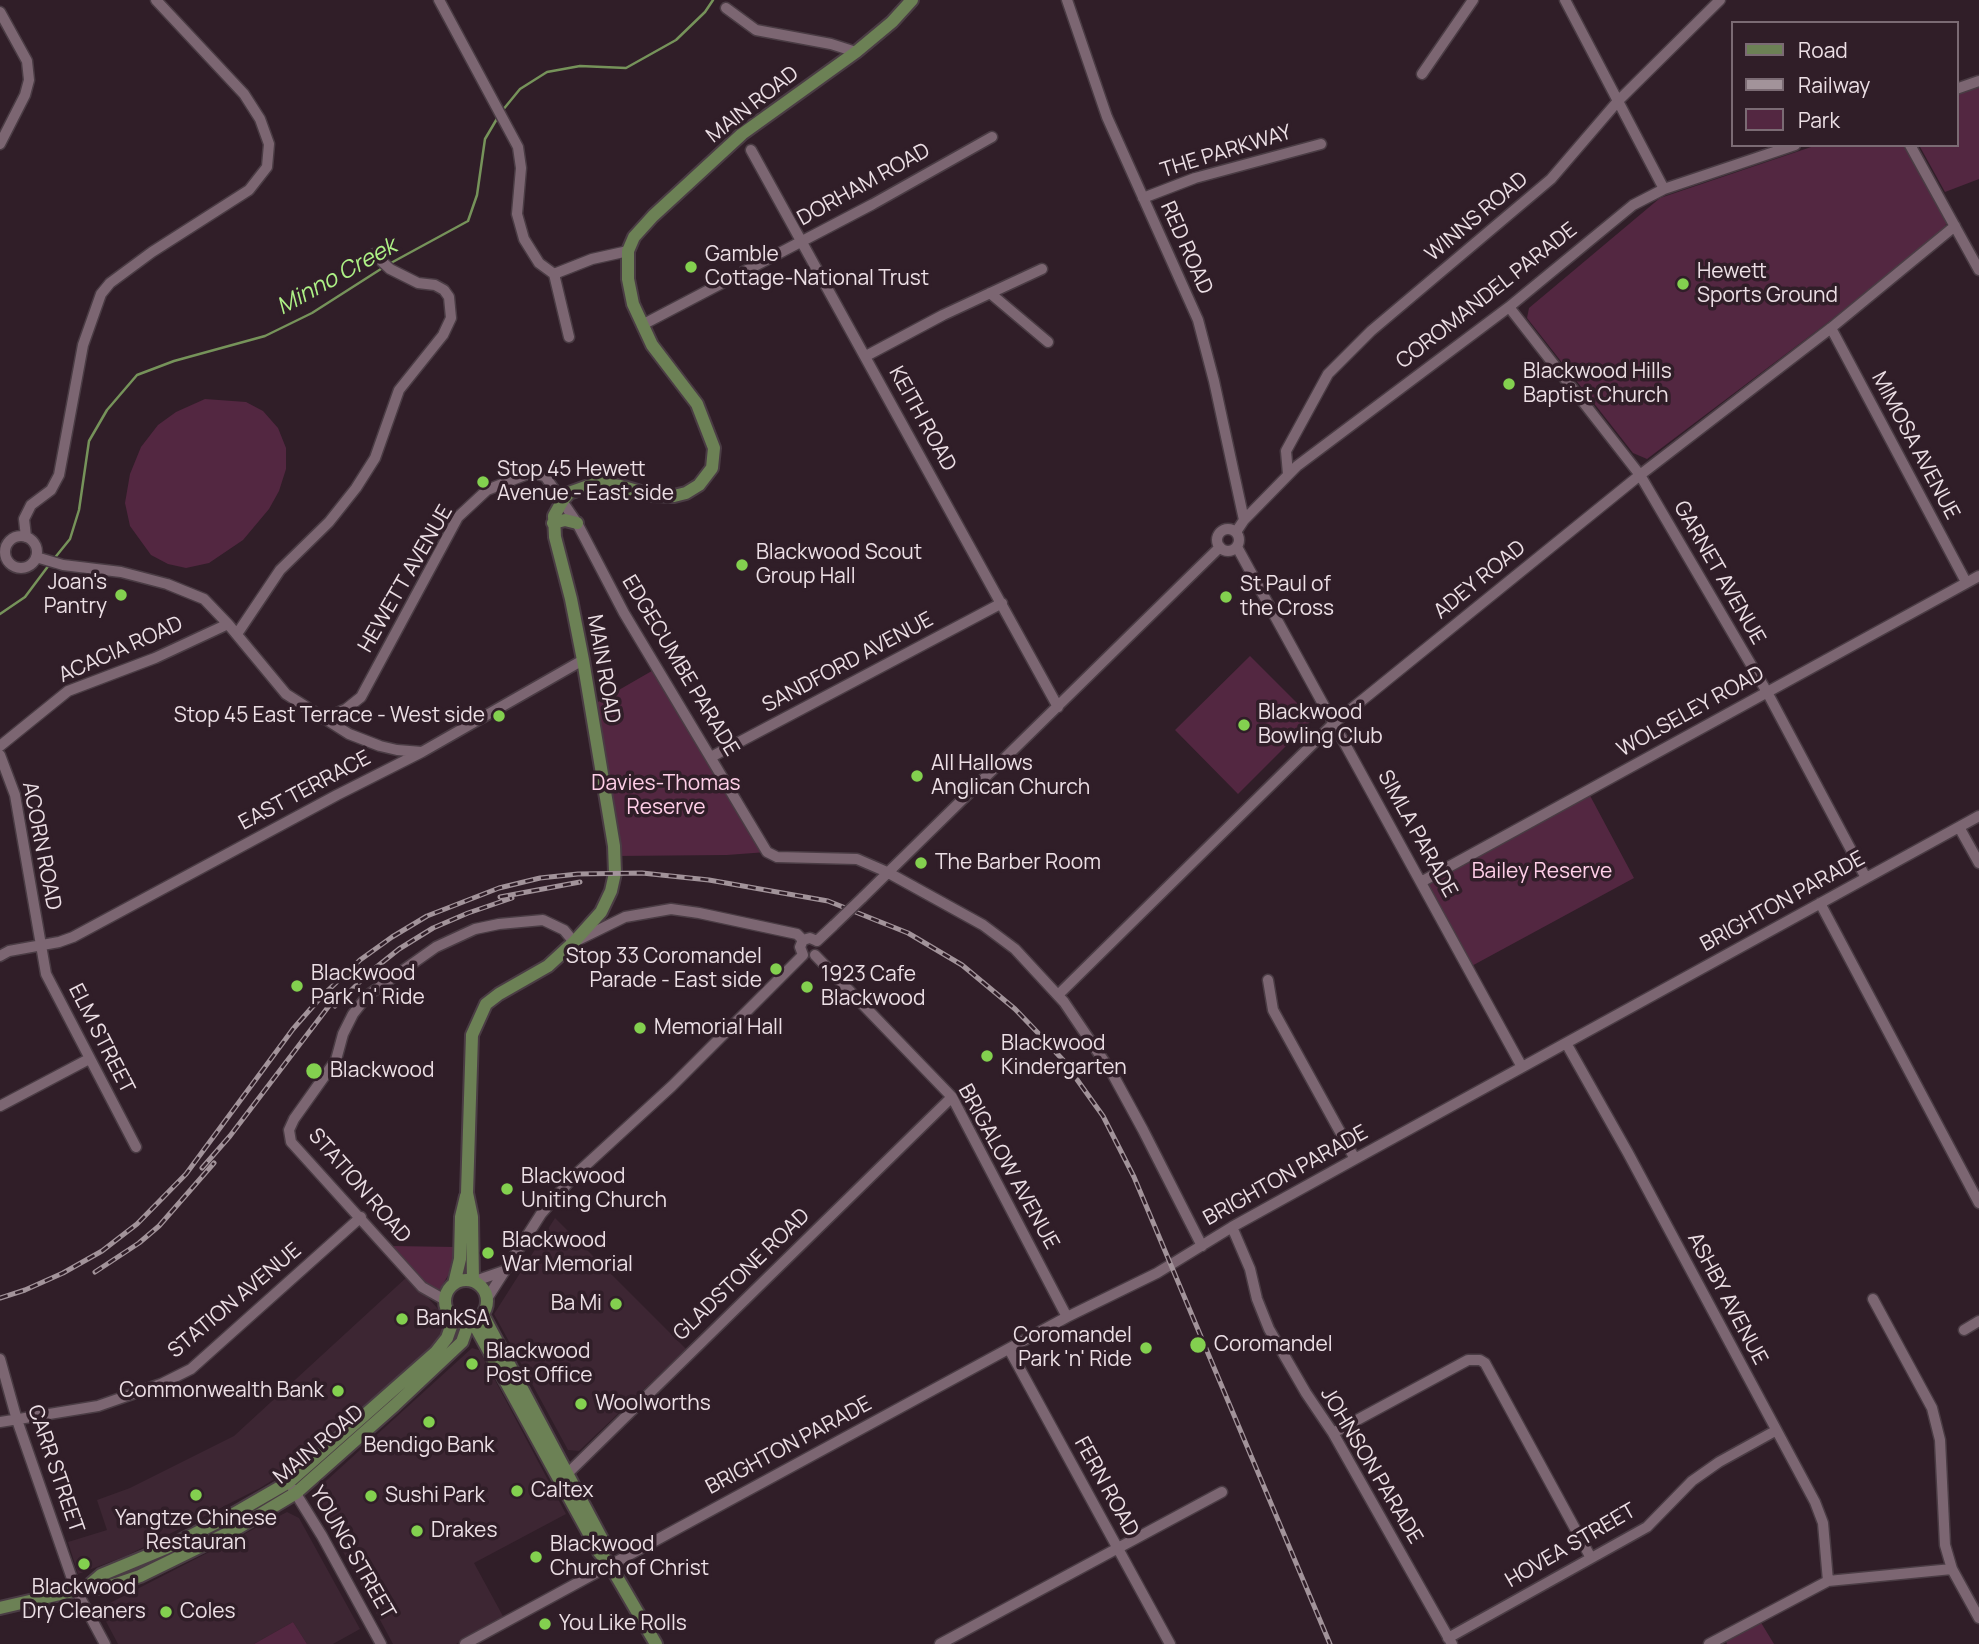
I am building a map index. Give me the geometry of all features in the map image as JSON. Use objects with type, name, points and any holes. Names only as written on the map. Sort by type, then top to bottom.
[{"type":"main road","name":"MAIN ROAD","points":[[628,251],[634,237],[653,216],[742,134],[856,52],[892,22],[912,0]]},
{"type":"main road","points":[[577,523],[565,520],[553,523],[557,509],[569,493],[597,483],[651,495],[674,496],[699,485],[712,468],[714,448],[697,404],[652,345],[633,304],[628,279],[628,251]]},
{"type":"main road","name":"MAIN ROAD","points":[[454,1284],[460,1259],[461,1217],[467,1193],[470,1069],[472,1035],[477,1019],[486,1004],[548,966],[574,942],[601,912],[612,889],[615,873],[614,846],[583,660],[553,523]]},
{"type":"main road","name":"MAIN ROAD","points":[[467,1193],[472,1217],[474,1281]]},
{"type":"main road","points":[[463,1280],[474,1281],[484,1288],[488,1297],[487,1307],[475,1320],[454,1318],[447,1310],[445,1300],[448,1290],[463,1280]]},
{"type":"main road","name":"MAIN ROAD","points":[[81,1589],[101,1575],[232,1516],[289,1482],[436,1352],[447,1338],[454,1318]]},
{"type":"main road","name":"MAIN ROAD","points":[[0,1608],[81,1589],[105,1588],[140,1576],[236,1529],[296,1493],[462,1342],[475,1320]]},
{"type":"main road","points":[[475,1320],[564,1477],[599,1552],[610,1565],[656,1644]]},
{"type":"main road","points":[[475,1320],[489,1349],[564,1477]]},
{"type":"main road","points":[[462,1342],[489,1349]]},
{"type":"street","points":[[26,537],[24,519],[31,505],[51,490],[59,475],[83,345],[101,294],[110,283],[152,252],[249,190],[267,167],[269,144],[260,119],[244,94],[156,0]]},
{"type":"street","points":[[439,0],[518,148],[521,168],[517,214],[524,239],[539,263],[554,274],[569,338]]},
{"type":"street","name":"RED ROAD","points":[[1067,0],[1107,117],[1198,320],[1244,520]]},
{"type":"street","points":[[1422,75],[1473,0]]},
{"type":"street","points":[[1565,0],[1664,189]]},
{"type":"street","name":"WINNS ROAD","points":[[1288,474],[1286,451],[1328,374],[1371,331],[1551,178],[1618,102],[1720,0]]},
{"type":"street","points":[[726,8],[756,30],[831,44],[856,52]]},
{"type":"street","points":[[0,12],[27,61],[29,80],[25,95],[0,144]]},
{"type":"street","points":[[1958,88],[1979,82]]},
{"type":"street","name":"DORHAM ROAD","points":[[642,326],[992,137]]},
{"type":"street","name":"THE PARKWAY","points":[[1143,198],[1195,178],[1321,144]]},
{"type":"street","name":"COROMANDEL PARADE","points":[[1236,532],[1244,520],[1297,466],[1509,307],[1633,205],[1664,189],[1789,147]]},
{"type":"street","points":[[1911,147],[1979,270]]},
{"type":"street","name":"KEITH ROAD","points":[[751,149],[1058,707]]},
{"type":"street","name":"ADEY ROAD","points":[[1058,996],[1334,723],[1640,475],[1830,328],[1955,226]]},
{"type":"street","points":[[554,274],[592,259],[628,251]]},
{"type":"street","points":[[237,634],[280,570],[329,522],[356,488],[374,458],[399,390],[436,344],[451,318],[449,296],[444,289],[418,283],[386,265],[374,254]]},
{"type":"street","points":[[866,356],[943,315],[1042,269]]},
{"type":"street","points":[[990,293],[1048,342]]},
{"type":"street","name":"GARNET AVENUE","points":[[1509,307],[1640,475],[1767,692],[1866,878]]},
{"type":"street","name":"MIMOSA AVENUE","points":[[1830,328],[1966,582]]},
{"type":"street","points":[[1286,460],[1297,466]]},
{"type":"street","name":"HEWETT AVENUE","points":[[324,719],[346,709],[361,697],[458,517],[487,490],[530,473],[545,476],[563,500]]},
{"type":"street","name":"EDGECUMBE PARADE","points":[[563,500],[624,613],[767,852],[777,857],[857,859],[887,872]]},
{"type":"street","points":[[1226,529],[1236,532],[1239,539],[1237,547],[1229,551],[1220,547],[1217,540],[1219,533],[1226,529]]},
{"type":"street","points":[[41,558],[29,565],[16,566],[8,560],[3,545],[14,538],[26,537],[34,543],[41,558],[58,564],[121,572],[167,584],[204,599],[229,624],[286,694],[349,734],[380,746],[422,752]]},
{"type":"street","points":[[817,942],[1220,547]]},
{"type":"street","name":"SIMLA PARADE","points":[[1237,547],[1522,1067]]},
{"type":"street","name":"WOLSELEY ROAD","points":[[1421,881],[1979,576]]},
{"type":"street","name":"SANDFORD AVENUE","points":[[711,757],[1002,603]]},
{"type":"street","name":"ACACIA ROAD","points":[[0,746],[68,691],[155,658],[229,624]]},
{"type":"street","name":"EAST TERRACE","points":[[0,956],[9,951],[73,937],[422,752],[583,660]]},
{"type":"street","name":"ACORN ROAD","points":[[0,755],[15,795],[40,945]]},
{"type":"street","name":"BRIGHTON PARADE","points":[[465,1644],[1067,1317],[1157,1273],[1232,1227],[1979,816]]},
{"type":"street","points":[[1959,827],[1979,863]]},
{"type":"street","points":[[887,872],[983,925],[1015,949],[1058,996],[1112,1073],[1202,1246]]},
{"type":"street","points":[[1820,903],[1979,1203]]},
{"type":"street","points":[[574,942],[625,917],[671,909],[797,934],[803,940]]},
{"type":"street","name":"STATION ROAD","points":[[445,1300],[429,1292],[412,1276],[291,1142],[289,1130],[336,1060],[343,1034],[353,1014],[368,995],[420,958],[454,937],[499,924],[543,920],[564,930],[574,942]]},
{"type":"street","points":[[803,940],[810,938],[817,942],[819,949],[815,955],[803,955]]},
{"type":"street","points":[[803,940],[800,947],[803,955]]},
{"type":"street","name":"ELM STREET","points":[[40,945],[46,974],[135,1147]]},
{"type":"street","points":[[488,1297],[541,1214],[574,1176],[697,1062],[803,955]]},
{"type":"street","name":"BRIGALOW AVENUE","points":[[815,955],[952,1097],[1067,1317]]},
{"type":"street","points":[[1268,980],[1273,1010],[1355,1159]]},
{"type":"street","name":"ASHBY AVENUE","points":[[1566,1043],[1815,1502],[1823,1523],[1828,1581]]},
{"type":"street","points":[[0,1106],[89,1059]]},
{"type":"street","name":"GLADSTONE ROAD","points":[[564,1477],[952,1097]]},
{"type":"street","name":"STATION AVENUE","points":[[0,1422],[98,1406],[161,1384],[191,1369],[361,1217]]},
{"type":"street","name":"JOHNSON PARADE","points":[[1232,1227],[1250,1269],[1257,1299],[1269,1329],[1333,1433],[1450,1641]]},
{"type":"street","points":[[474,1281],[504,1271]]},
{"type":"street","points":[[1873,1299],[1932,1408],[1940,1440],[1945,1545],[1952,1569],[1979,1618]]},
{"type":"street","points":[[1964,1330],[1979,1321]]},
{"type":"street","name":"FERN ROAD","points":[[1009,1349],[1170,1644]]},
{"type":"street","name":"CARR STREET","points":[[0,1359],[17,1420],[81,1589],[105,1644]]},
{"type":"street","points":[[1333,1433],[1468,1360],[1480,1360],[1485,1363],[1591,1558]]},
{"type":"street","name":"HOVEA STREET","points":[[1450,1641],[1647,1527],[1692,1481],[1719,1462],[1775,1431]]},
{"type":"street","name":"YOUNG STREET","points":[[289,1482],[381,1644]]},
{"type":"street","points":[[940,1644],[1222,1492]]},
{"type":"street","points":[[1709,1644],[1828,1581],[1952,1569]]},
{"type":"shaded area","points":[[555,1218],[686,1349],[579,1451],[568,1450],[494,1314]]},
{"type":"shaded area","points":[[408,1276],[449,1321],[446,1335],[289,1470],[260,1488],[126,1556],[78,1574],[68,1542],[107,1530],[97,1500],[130,1488],[234,1436]]},
{"type":"shaded area","points":[[472,1348],[479,1350],[566,1514],[474,1563],[504,1618],[456,1644],[393,1644],[314,1498],[316,1490]]},
{"type":"shaded area","points":[[287,1512],[299,1518],[360,1629],[333,1644],[307,1644],[293,1622],[254,1644],[118,1644],[102,1614],[104,1606]]},
{"type":"green space","points":[[1979,87],[1979,179],[1945,192],[1920,147],[1958,147],[1958,94]]},
{"type":"green space","points":[[1811,147],[1906,147],[1947,220],[1945,228],[1827,323],[1647,459],[1633,453],[1527,318],[1529,308],[1660,198]]},
{"type":"green space","points":[[205,399],[246,402],[263,411],[278,428],[286,448],[286,469],[279,491],[269,509],[243,540],[209,563],[186,568],[168,564],[151,555],[130,526],[125,503],[130,474],[141,447],[158,425],[176,412]]},
{"type":"green space","name":"Blackwood Bowling Club","points":[[1250,656],[1313,719],[1238,794],[1175,730]]},
{"type":"green space","name":"Davies-Thomas Reserve","points":[[657,668],[767,852],[615,856],[591,706]]},
{"type":"green space","name":"Bailey Reserve","points":[[1587,790],[1634,878],[1468,968],[1421,882]]},
{"type":"green space","points":[[392,1246],[456,1247],[449,1274],[440,1289],[437,1291],[425,1285]]},
{"type":"green space","points":[[1760,1621],[1774,1644],[1727,1644],[1725,1639]]},
{"type":"green space","points":[[293,1622],[307,1644],[254,1644]]},
{"type":"waterway","name":"Minno Creek","points":[[502,111],[520,89],[547,72],[580,66],[626,68],[676,40],[705,12],[713,0]]},
{"type":"waterway","name":"Minno Creek","points":[[389,264],[468,221],[477,195],[485,139],[498,117]]},
{"type":"waterway","name":"Minno Creek","points":[[53,560],[70,539],[79,510],[89,441],[107,410],[137,375],[174,361],[265,336],[312,313],[384,267]]},
{"type":"waterway","name":"Minno Creek","points":[[0,614],[25,597],[49,565]]},
{"type":"railway","points":[[0,1298],[63,1273],[102,1251],[137,1224],[186,1174],[293,1029],[321,997],[360,960],[427,916],[499,888],[540,878],[578,874],[642,873],[709,880],[828,901],[908,933],[962,965],[1015,1009],[1039,1034],[1063,1060],[1103,1116],[1134,1177],[1330,1644]]},
{"type":"railway","points":[[500,897],[580,882]]},
{"type":"railway","points":[[335,1006],[399,949],[433,928],[512,898]]},
{"type":"railway","points":[[202,1168],[230,1136],[338,994]]},
{"type":"railway","points":[[95,1272],[139,1243],[159,1226],[214,1163]]},
{"type":"place","name":"Gamble Cottage-National Trust","points":[[691,267]]},
{"type":"place","name":"Hewett Sports Ground","points":[[1683,284]]},
{"type":"place","name":"Blackwood Hills Baptist Church","points":[[1509,384]]},
{"type":"place","name":"Stop 45 Hewett Avenue - East side","points":[[483,482]]},
{"type":"place","name":"Blackwood Scout Group Hall","points":[[742,565]]},
{"type":"place","name":"Joan's Pantry","points":[[121,595]]},
{"type":"place","name":"St Paul of the Cross","points":[[1226,597]]},
{"type":"place","name":"Stop 45 East Terrace - West side","points":[[499,716]]},
{"type":"place","name":"Blackwood Bowling Club","points":[[1244,725]]},
{"type":"place","name":"All Hallows Anglican Church","points":[[917,776]]},
{"type":"place","name":"The Barber Room","points":[[921,863]]},
{"type":"place","name":"Stop 33 Coromandel Parade - East side","points":[[776,969]]},
{"type":"place","name":"Blackwood Park 'n' Ride","points":[[297,986]]},
{"type":"place","name":"1923 Cafe Blackwood","points":[[807,987]]},
{"type":"place","name":"Memorial Hall","points":[[640,1028]]},
{"type":"place","name":"Blackwood Kindergarten","points":[[987,1056]]},
{"type":"place","name":"Blackwood","points":[[314,1071]]},
{"type":"place","name":"Blackwood Uniting Church","points":[[507,1189]]},
{"type":"place","name":"Blackwood War Memorial","points":[[488,1253]]},
{"type":"place","name":"Ba Mi","points":[[616,1304]]},
{"type":"place","name":"BankSA","points":[[402,1319]]},
{"type":"place","name":"Coromandel","points":[[1198,1345]]},
{"type":"place","name":"Coromandel Park 'n' Ride","points":[[1146,1348]]},
{"type":"place","name":"Blackwood Post Office","points":[[472,1364]]},
{"type":"place","name":"Commonwealth Bank","points":[[338,1391]]},
{"type":"place","name":"Woolworths","points":[[581,1404]]},
{"type":"place","name":"Bendigo Bank","points":[[429,1422]]},
{"type":"place","name":"Caltex","points":[[517,1491]]},
{"type":"place","name":"Yangtze Chinese Restauran","points":[[196,1495]]},
{"type":"place","name":"Sushi Park","points":[[371,1496]]},
{"type":"place","name":"Drakes","points":[[417,1531]]},
{"type":"place","name":"Blackwood Church of Christ","points":[[536,1557]]},
{"type":"place","name":"Blackwood Dry Cleaners","points":[[84,1564]]},
{"type":"place","name":"Coles","points":[[166,1612]]},
{"type":"place","name":"You Like Rolls","points":[[545,1624]]}]
